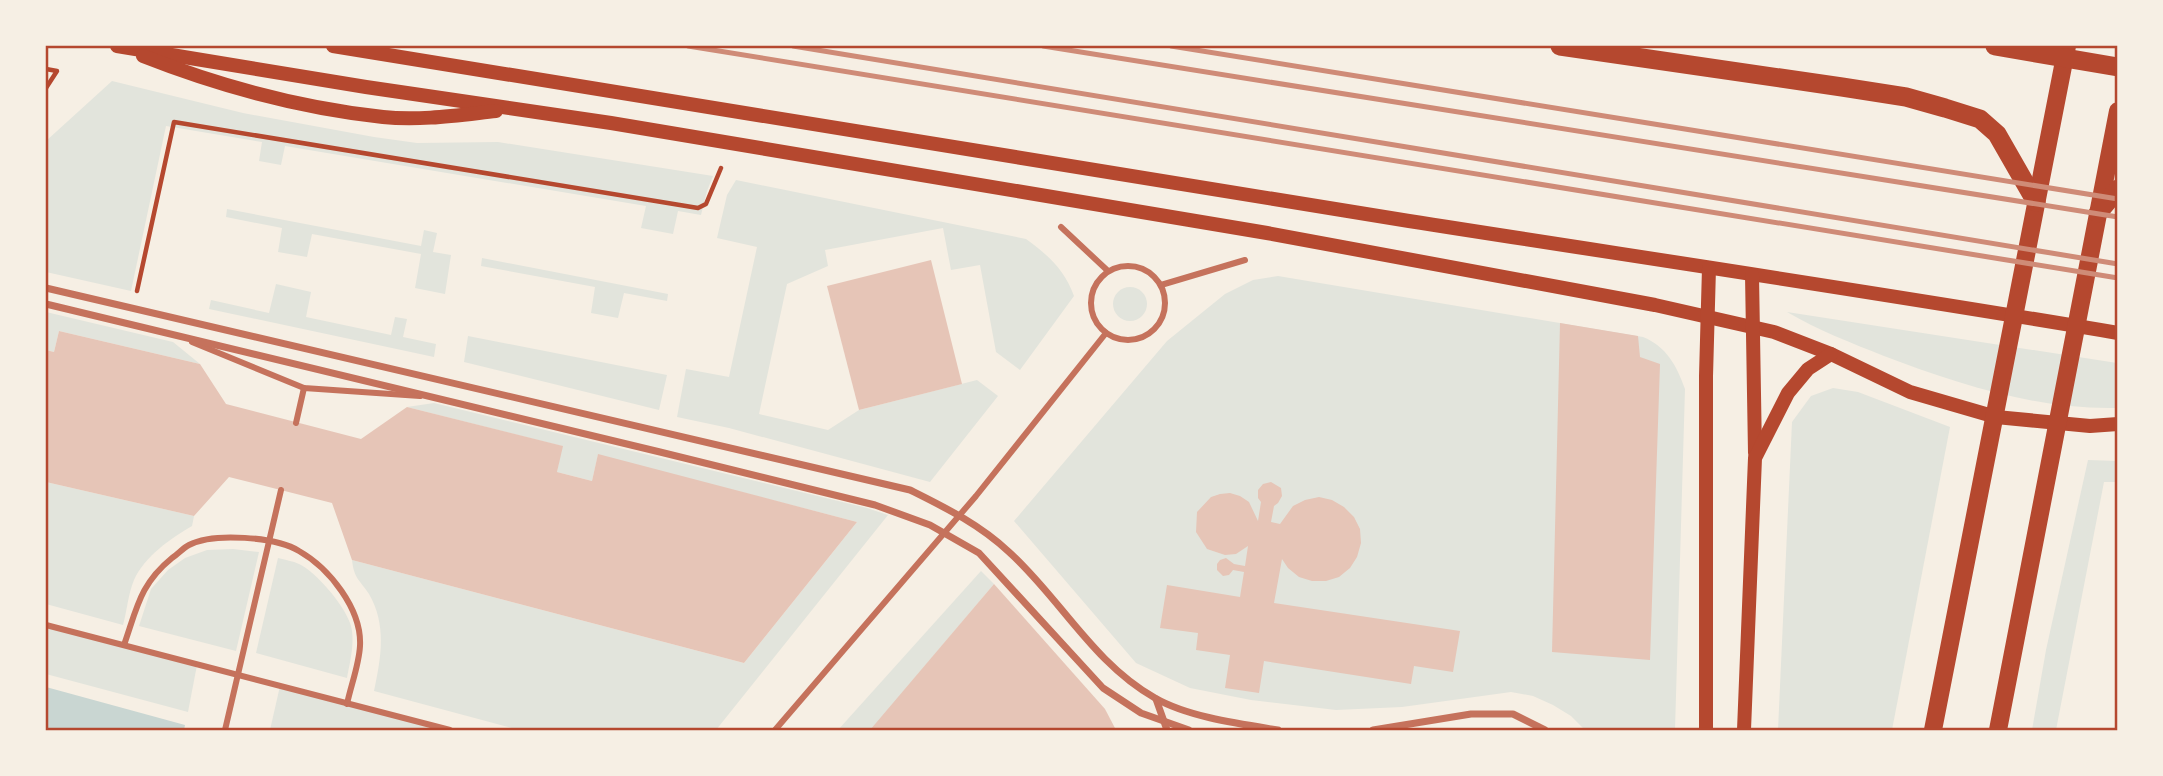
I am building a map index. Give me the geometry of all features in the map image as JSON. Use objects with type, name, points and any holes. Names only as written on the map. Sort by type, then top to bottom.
[{"type":"highway","points":[[1560,46],[1906,97],[1980,119],[1997,134],[2010,153],[2036,202]]},
{"type":"highway","points":[[1995,46],[2118,68]]},
{"type":"highway","points":[[2098,213],[2118,189]]},
{"type":"main road","points":[[118,46],[366,87],[514,108],[1266,233],[1655,305],[1752,325],[1831,354],[1910,392],[1996,417],[2090,426],[2118,425]]},
{"type":"main road","points":[[118,46],[193,76],[295,102],[384,117],[451,116],[514,108]]},
{"type":"main road","points":[[333,46],[560,85],[1752,275],[1897,295],[2118,333]]},
{"type":"main road","points":[[1933,730],[2067,46]]},
{"type":"main road","points":[[1999,729],[2118,111]]},
{"type":"main road","points":[[1706,730],[1709,268]]},
{"type":"main road","points":[[1744,730],[1755,458],[1752,275]]},
{"type":"main road","points":[[1755,458],[1787,393],[1808,369],[1831,354]]},
{"type":"street","points":[[1060,227],[1108,271]]},
{"type":"street","points":[[1161,285],[1245,260]]},
{"type":"street","points":[[1131,265],[1153,275],[1161,285],[1165,297],[1164,310],[1160,321],[1142,338],[1117,338],[1106,333],[1097,324],[1090,301],[1093,289],[1108,271],[1131,265]]},
{"type":"street","points":[[46,288],[910,491],[960,514],[1010,552],[1112,668],[1156,699],[1213,719],[1278,730]]},
{"type":"street","points":[[46,304],[875,505],[930,525],[979,553],[1103,688],[1141,713],[1189,730]]},
{"type":"street","points":[[775,730],[960,514],[1106,333]]},
{"type":"street","points":[[177,336],[304,388],[433,397]]},
{"type":"street","points":[[296,423],[304,388]]},
{"type":"street","points":[[225,730],[281,490]]},
{"type":"street","points":[[124,645],[145,586],[162,566],[190,545],[219,537],[242,537],[296,549],[317,562],[339,586],[354,615],[360,645],[347,704]]},
{"type":"street","points":[[46,625],[450,730]]},
{"type":"street","points":[[1156,699],[1167,730]]},
{"type":"street","points":[[1373,730],[1471,714],[1513,714],[1545,730]]},
{"type":"path","points":[[46,69],[57,71],[46,88]]},
{"type":"path","points":[[135,299],[174,122],[698,208],[706,204],[721,168]]},
{"type":"shaded area","points":[[112,81],[243,113],[374,137],[417,143],[498,142],[713,176],[701,215],[678,211],[673,234],[641,228],[646,206],[285,146],[281,165],[259,161],[262,142],[166,126],[131,291],[46,272],[46,141]]},
{"type":"shaded area","points":[[736,180],[1026,239],[1049,257],[1066,278],[1074,296],[1020,370],[996,352],[980,265],[951,270],[943,228],[825,250],[828,266],[787,284],[759,414],[828,430],[859,410],[977,380],[998,396],[930,482],[729,428],[677,417],[686,369],[729,377],[757,247],[717,238],[727,195]]},
{"type":"shaded area","points":[[227,209],[421,246],[424,230],[437,233],[433,252],[451,255],[445,294],[415,288],[421,254],[312,234],[307,257],[278,252],[282,228],[226,217]]},
{"type":"shaded area","points":[[482,258],[668,294],[667,301],[624,293],[618,318],[591,313],[595,287],[481,266]]},
{"type":"shaded area","points":[[1278,276],[1643,337],[1664,351],[1685,389],[1675,730],[1585,730],[1571,716],[1553,705],[1533,696],[1511,692],[1402,707],[1336,710],[1251,700],[1190,688],[1136,663],[1014,521],[1167,341],[1225,294],[1253,280]]},
{"type":"shaded area","points":[[276,284],[311,292],[306,317],[391,335],[395,317],[407,319],[403,337],[436,344],[434,357],[209,309],[211,300],[269,313]]},
{"type":"shaded area","points":[[1130,287],[1142,292],[1147,304],[1142,316],[1130,321],[1118,316],[1113,304],[1118,292]]},
{"type":"shaded area","points":[[46,312],[173,342],[200,364],[59,331],[54,352],[46,350]]},
{"type":"shaded area","points":[[1787,312],[2117,363],[2117,408],[2058,405],[1969,385],[1859,346]]},
{"type":"shaded area","points":[[468,336],[667,375],[659,410],[464,362]]},
{"type":"shaded area","points":[[1833,388],[1858,392],[1950,427],[1892,730],[1778,730],[1792,422],[1811,396]]},
{"type":"shaded area","points":[[434,403],[888,515],[716,730],[519,730],[374,691],[381,642],[378,618],[369,594],[356,575],[352,560],[744,663],[857,522],[598,455],[592,481],[557,472],[562,446],[407,407]]},
{"type":"shaded area","points":[[2088,460],[2117,461],[2117,482],[2104,482],[2056,730],[2032,730],[2046,650]]},
{"type":"shaded area","points":[[46,482],[194,516],[192,526],[159,549],[139,571],[130,591],[123,625],[46,604]]},
{"type":"shaded area","points":[[207,550],[259,552],[236,651],[139,626],[151,589],[168,570],[185,558]]},
{"type":"shaded area","points":[[278,558],[306,568],[321,581],[347,616],[352,636],[352,651],[347,678],[256,653]]},
{"type":"shaded area","points":[[981,571],[994,584],[871,730],[838,730]]},
{"type":"shaded area","points":[[46,625],[197,665],[188,712],[46,674]]},
{"type":"shaded area","points":[[280,686],[450,730],[270,730]]},
{"type":"shaded area","points":[[46,687],[185,725],[184,730],[46,730]]},
{"type":"building","points":[[931,260],[962,384],[859,410],[827,286]]},
{"type":"building","points":[[1560,323],[1638,336],[1640,357],[1660,364],[1650,660],[1552,652]]},
{"type":"building","points":[[59,331],[200,364],[226,404],[361,439],[407,407],[563,446],[557,472],[592,481],[598,454],[857,522],[744,663],[352,560],[332,503],[229,477],[194,516],[46,482],[46,350],[54,352]]},
{"type":"building","points":[[1271,482],[1281,488],[1282,496],[1274,506],[1271,522],[1280,524],[1293,506],[1305,500],[1319,497],[1332,500],[1354,517],[1360,529],[1361,543],[1350,568],[1339,577],[1326,581],[1299,577],[1282,559],[1274,603],[1460,631],[1453,672],[1414,666],[1411,684],[1264,661],[1259,693],[1225,688],[1230,655],[1196,650],[1198,633],[1160,628],[1167,585],[1240,597],[1244,572],[1233,570],[1229,575],[1223,576],[1217,570],[1217,564],[1226,558],[1234,564],[1245,566],[1248,546],[1236,554],[1225,555],[1207,549],[1196,532],[1197,512],[1211,497],[1230,493],[1249,502],[1258,521],[1261,502],[1258,490],[1263,484]]},
{"type":"building","points":[[994,584],[1105,709],[1116,730],[870,730]]},
{"type":"railway","points":[[688,46],[2118,278]]},
{"type":"railway","points":[[793,46],[2118,264]]},
{"type":"railway","points":[[1043,46],[2118,217]]},
{"type":"railway","points":[[1171,46],[2118,199]]}]
